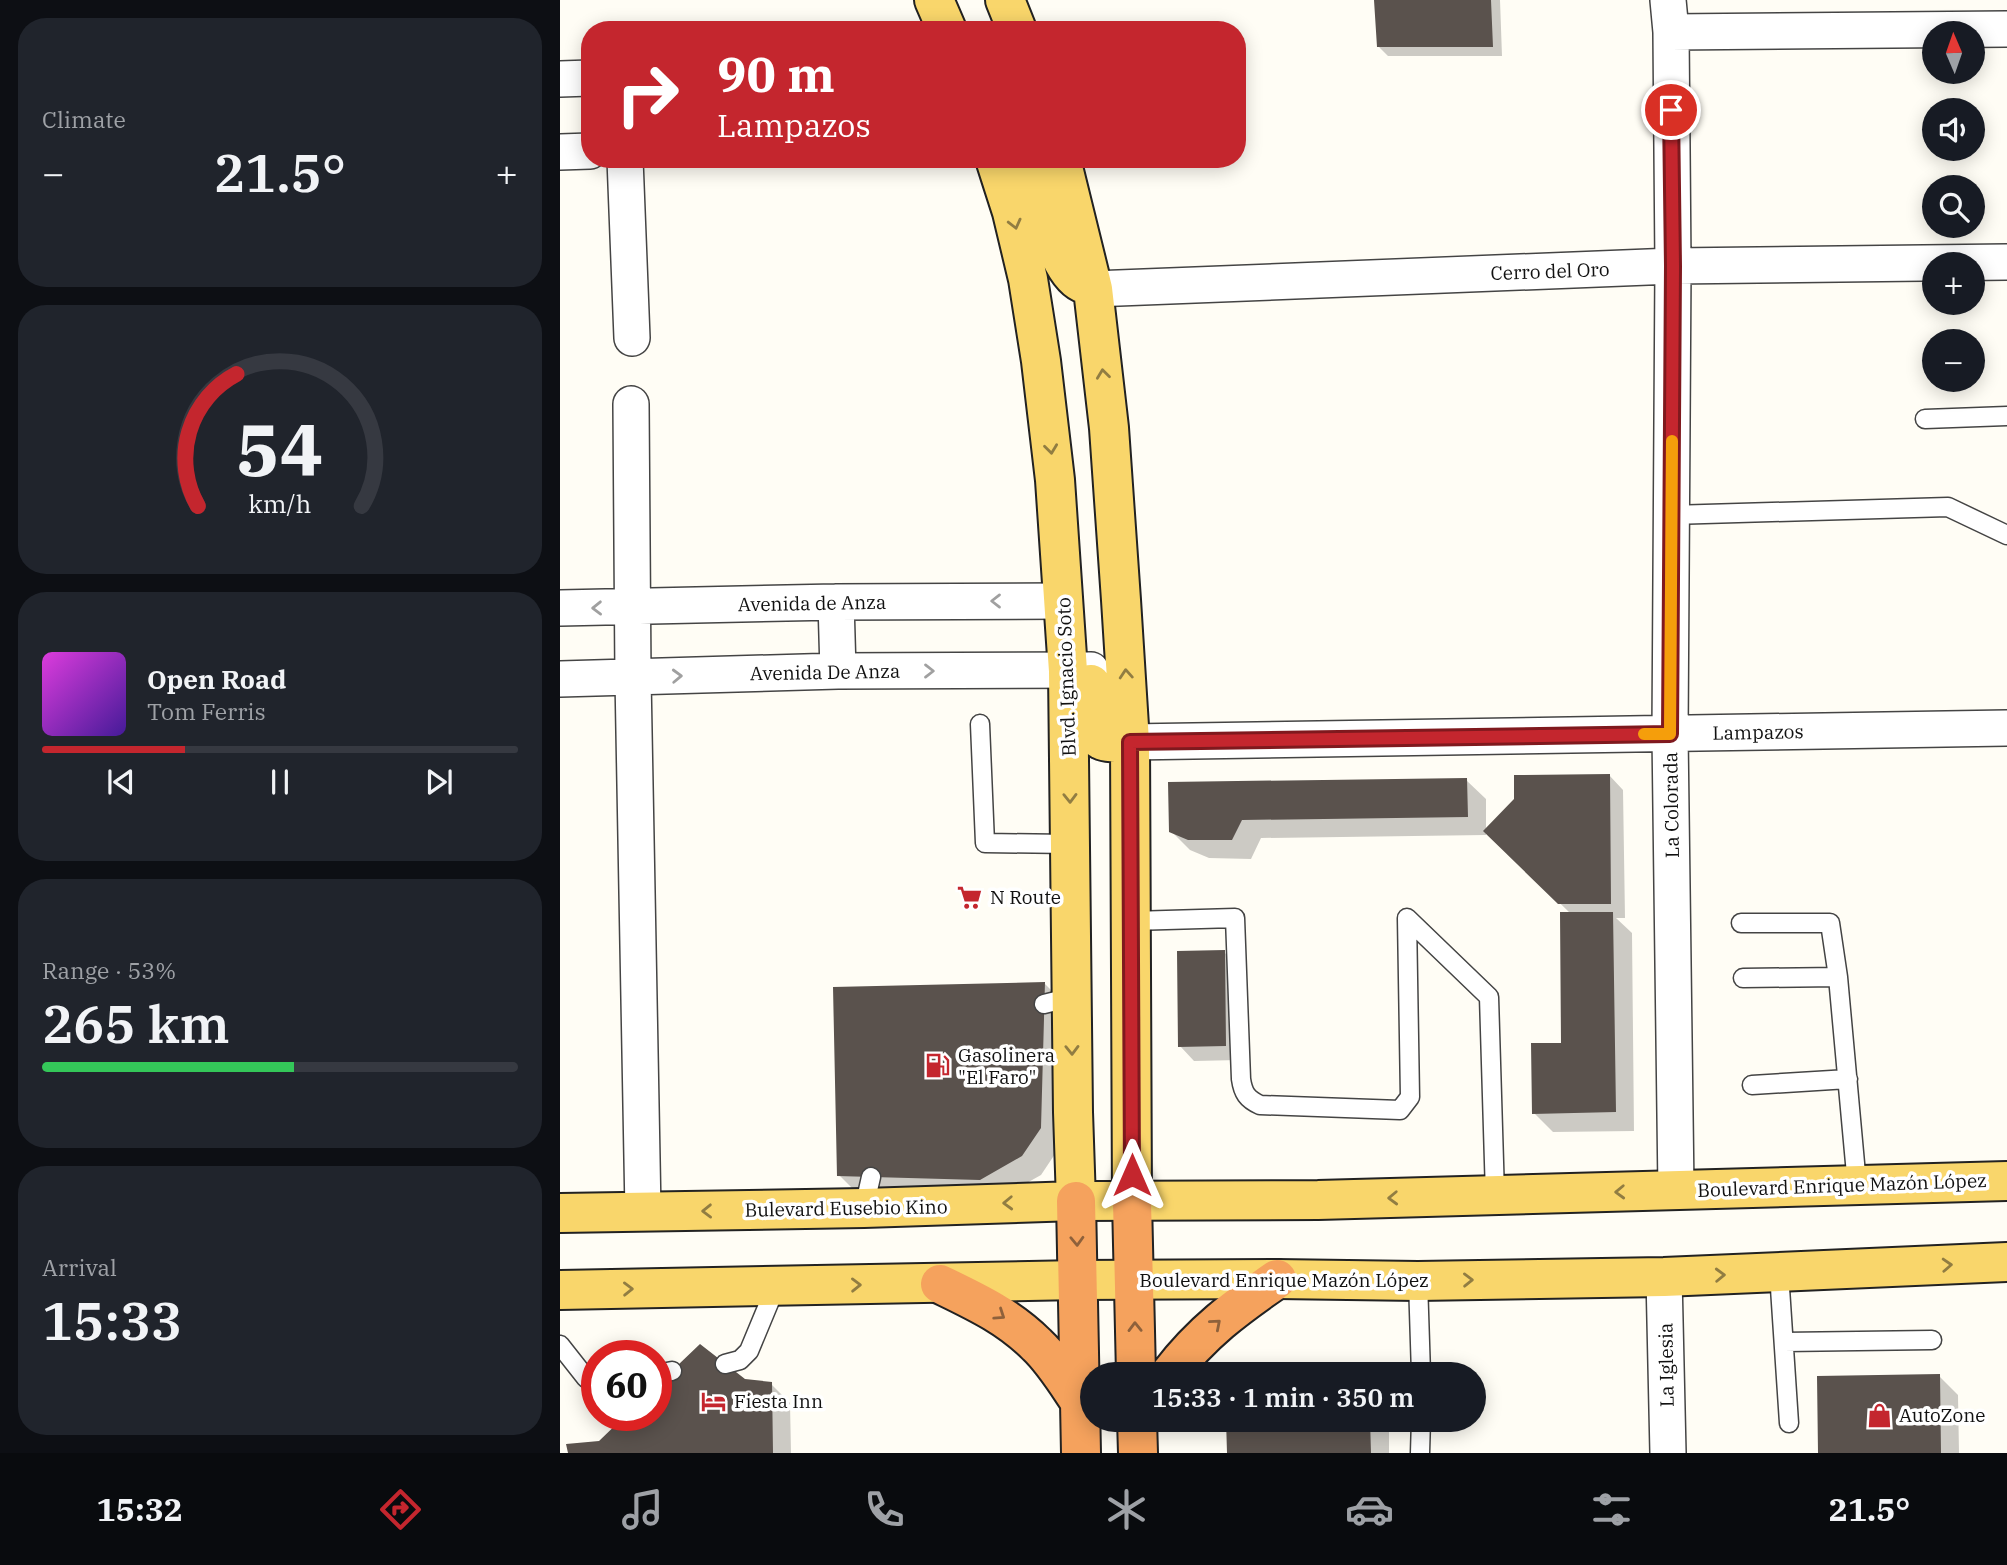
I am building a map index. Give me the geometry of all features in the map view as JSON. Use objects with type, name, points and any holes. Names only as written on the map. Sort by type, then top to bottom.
[{"type":"highway","points":[[1076,1201],[1080,1402]]},
{"type":"highway","points":[[1132,1201],[1136,1362]]},
{"type":"highway","points":[[1179,1362],[1210,1328],[1277,1279]]},
{"type":"highway","points":[[940,1284],[995,1311],[1039,1346],[1080,1402]]},
{"type":"highway","points":[[1081,1432],[1081,1453]]},
{"type":"main road","points":[[934,0],[943,21]]},
{"type":"main road","points":[[1005,0],[1013,21]]},
{"type":"main road","name":"Blvd. Ignacio Soto","points":[[998,168],[1012,212],[1028,279],[1055,480],[1064,601],[1079,671],[1058,1001],[1076,1201]]},
{"type":"main road","points":[[1035,168],[1061,262],[1074,280],[1093,289]]},
{"type":"main road","points":[[1063,168],[1093,289],[1110,428],[1130,742],[1132,1201]]},
{"type":"main road","points":[[1079,671],[1095,736],[1108,742],[1130,742]]},
{"type":"main road","name":"Boulevard Enrique Mazón López","points":[[1132,1201],[1318,1200],[2007,1181]]},
{"type":"main road","name":"Bulevard Eusebio Kino","points":[[560,1213],[643,1212],[868,1192],[1132,1201]]},
{"type":"main road","name":"Boulevard Enrique Mazón López","points":[[560,1290],[1079,1280],[1664,1277],[2007,1262]]},
{"type":"street","points":[[1669,16],[2007,29]]},
{"type":"street","name":"La Colorada","points":[[1669,16],[1673,266],[1670,734],[1676,1190]]},
{"type":"street","points":[[560,79],[581,78]]},
{"type":"street","points":[[560,152],[581,151]]},
{"type":"street","points":[[625,168],[632,338]]},
{"type":"street","name":"Cerro del Oro","points":[[1093,289],[1673,266],[2007,262]]},
{"type":"street","points":[[631,404],[643,1212]]},
{"type":"street","name":"Avenida de Anza","points":[[560,608],[836,602],[1064,601]]},
{"type":"street","points":[[836,602],[838,671]]},
{"type":"street","name":"Avenida De Anza","points":[[560,679],[838,671],[1079,671]]},
{"type":"street","name":"Lampazos","points":[[1130,742],[2007,728]]},
{"type":"street","name":"La Iglesia","points":[[1664,1277],[1668,1453]]},
{"type":"lane","points":[[1925,419],[2007,416]]},
{"type":"lane","points":[[1671,515],[1948,507],[2007,536]]},
{"type":"lane","points":[[980,724],[985,843],[1070,844]]},
{"type":"lane","points":[[1132,921],[1235,918],[1241,1079],[1243,1092],[1250,1100],[1260,1105],[1400,1110],[1410,1097],[1407,918],[1489,997],[1496,1195]]},
{"type":"lane","points":[[1741,923],[1830,923],[1838,977],[1857,1185]]},
{"type":"lane","points":[[1743,978],[1838,977]]},
{"type":"lane","points":[[1752,1085],[1847,1079]]},
{"type":"lane","points":[[1779,1273],[1789,1423]]},
{"type":"lane","points":[[1418,1280],[1421,1362]]},
{"type":"lane","points":[[725,1364],[740,1360],[749,1351],[776,1286]]},
{"type":"lane","points":[[1784,1342],[1932,1340]]},
{"type":"lane","points":[[560,1345],[581,1372]]},
{"type":"lane","points":[[1420,1432],[1420,1453]]},
{"type":"building","points":[[1374,0],[1491,0],[1493,47],[1377,47]]},
{"type":"building","points":[[1610,774],[1611,904],[1558,904],[1483,831],[1514,799],[1514,775]]},
{"type":"building","points":[[1467,778],[1468,817],[1242,820],[1232,840],[1188,840],[1169,832],[1168,782]]},
{"type":"building","points":[[1560,912],[1613,912],[1616,1112],[1532,1114],[1531,1043],[1561,1043]]},
{"type":"building","points":[[1225,950],[1226,1046],[1178,1047],[1177,951]]},
{"type":"building","name":"Gasolinera \"El Faro\"","points":[[1045,982],[1041,1128],[1022,1156],[980,1180],[837,1176],[833,987]]},
{"type":"building","name":"Fiesta Inn","points":[[700,1344],[745,1379],[772,1382],[773,1453],[568,1453],[566,1444],[599,1441],[609,1431],[672,1431],[672,1371]]},
{"type":"building","name":"AutoZone","points":[[1940,1374],[1941,1453],[1818,1453],[1817,1376]]},
{"type":"building","points":[[1226,1432],[1370,1432],[1371,1453],[1227,1453]]},
{"type":"slow traffic","points":[[1644,734],[1670,734],[1672,441]]},
{"type":"place","name":"N Route","points":[[970,897]]},
{"type":"place","name":"Gasolinera \"El Faro\"","points":[[938,1066]]},
{"type":"place","name":"Fiesta Inn","points":[[714,1401]]},
{"type":"place","name":"AutoZone","points":[[1879,1415]]},
{"type":"route","points":[[1132,1175],[1130,742],[1670,734],[1673,266],[1671,110]]}]
